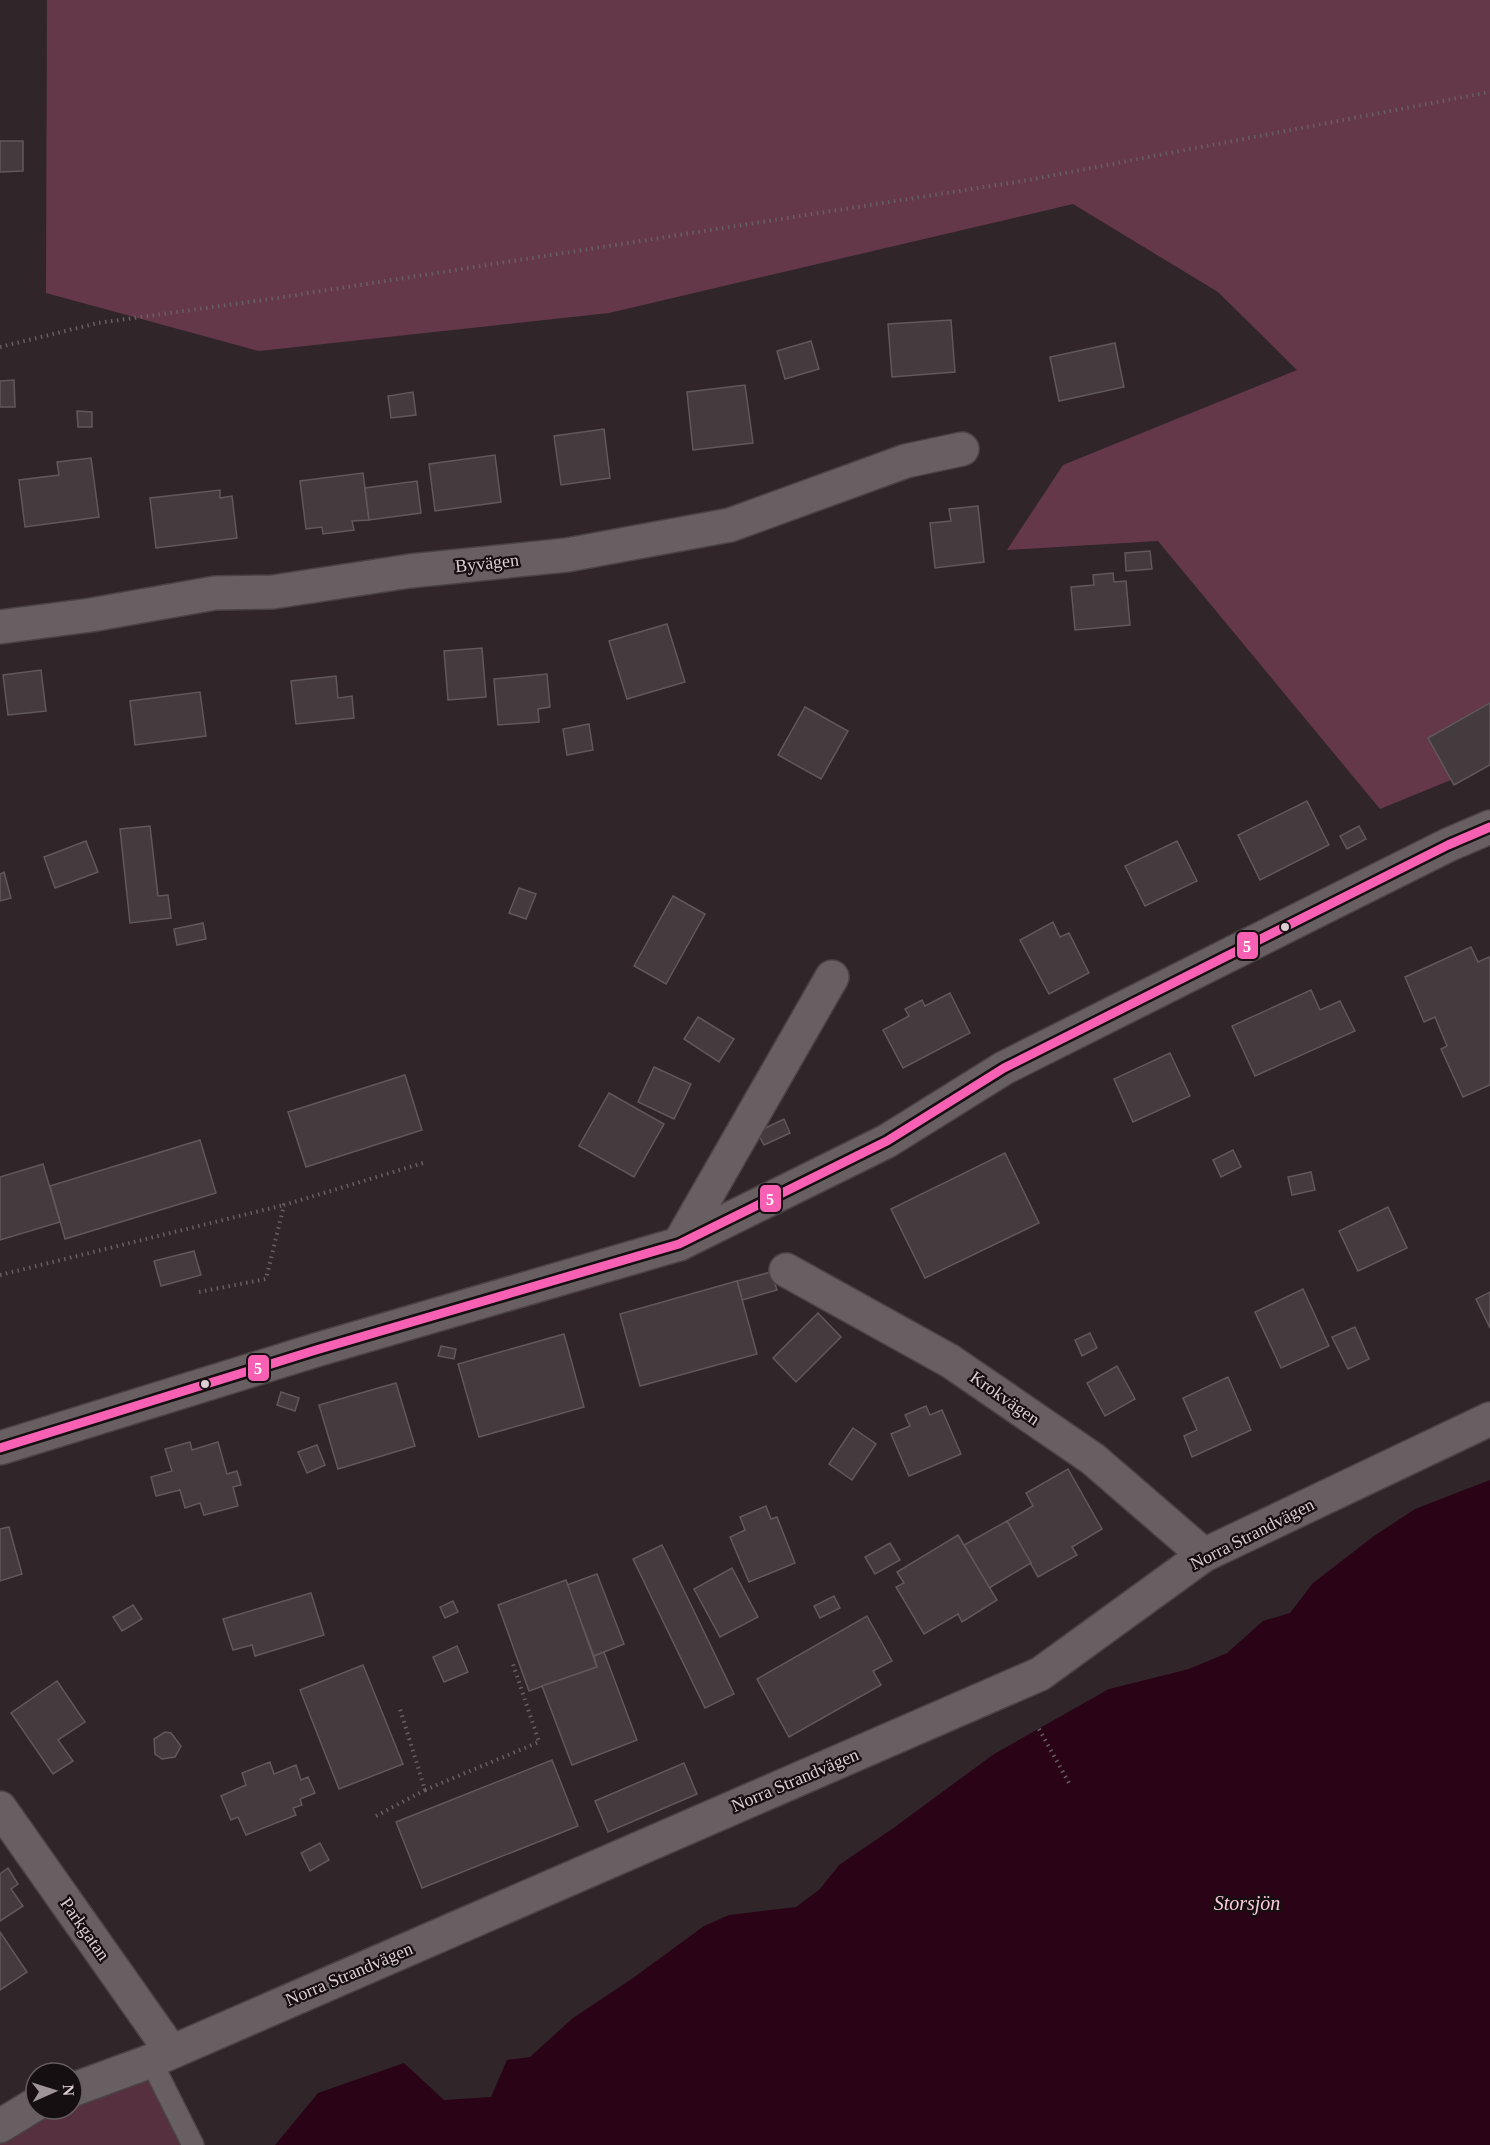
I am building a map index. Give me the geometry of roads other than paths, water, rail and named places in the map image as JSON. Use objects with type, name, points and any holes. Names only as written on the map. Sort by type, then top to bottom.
[{"type":"street","name":"Byvägen","points":[[0,627],[91,615],[216,593],[273,592],[410,571],[567,555],[729,525],[906,461],[962,449]]},
{"type":"street","points":[[0,1448],[316,1350],[678,1244],[887,1141],[1004,1068],[1448,845],[1490,827]]},
{"type":"street","points":[[678,1244],[832,977]]},
{"type":"street","name":"Krokvägen","points":[[786,1270],[950,1360],[1093,1459],[1204,1555]]},
{"type":"street","name":"Norra Strandvägen","points":[[84,2085],[161,2056],[1040,1674],[1204,1555],[1490,1419]]},
{"type":"street","name":"Parkgatan","points":[[0,1808],[161,2056]]},
{"type":"street","points":[[0,2126],[24,2111]]},
{"type":"lane","points":[[161,2056],[194,2145]]},
{"type":"water","name":"Storsjön","points":[[1490,1480],[1490,2145],[275,2145],[318,2093],[404,2063],[444,2100],[491,2097],[507,2060],[530,2057],[573,2018],[704,1926],[729,1915],[796,1907],[820,1889],[839,1865],[994,1754],[1109,1689],[1189,1669],[1227,1653],[1263,1621],[1290,1613],[1313,1583],[1374,1536],[1415,1509]]}]
